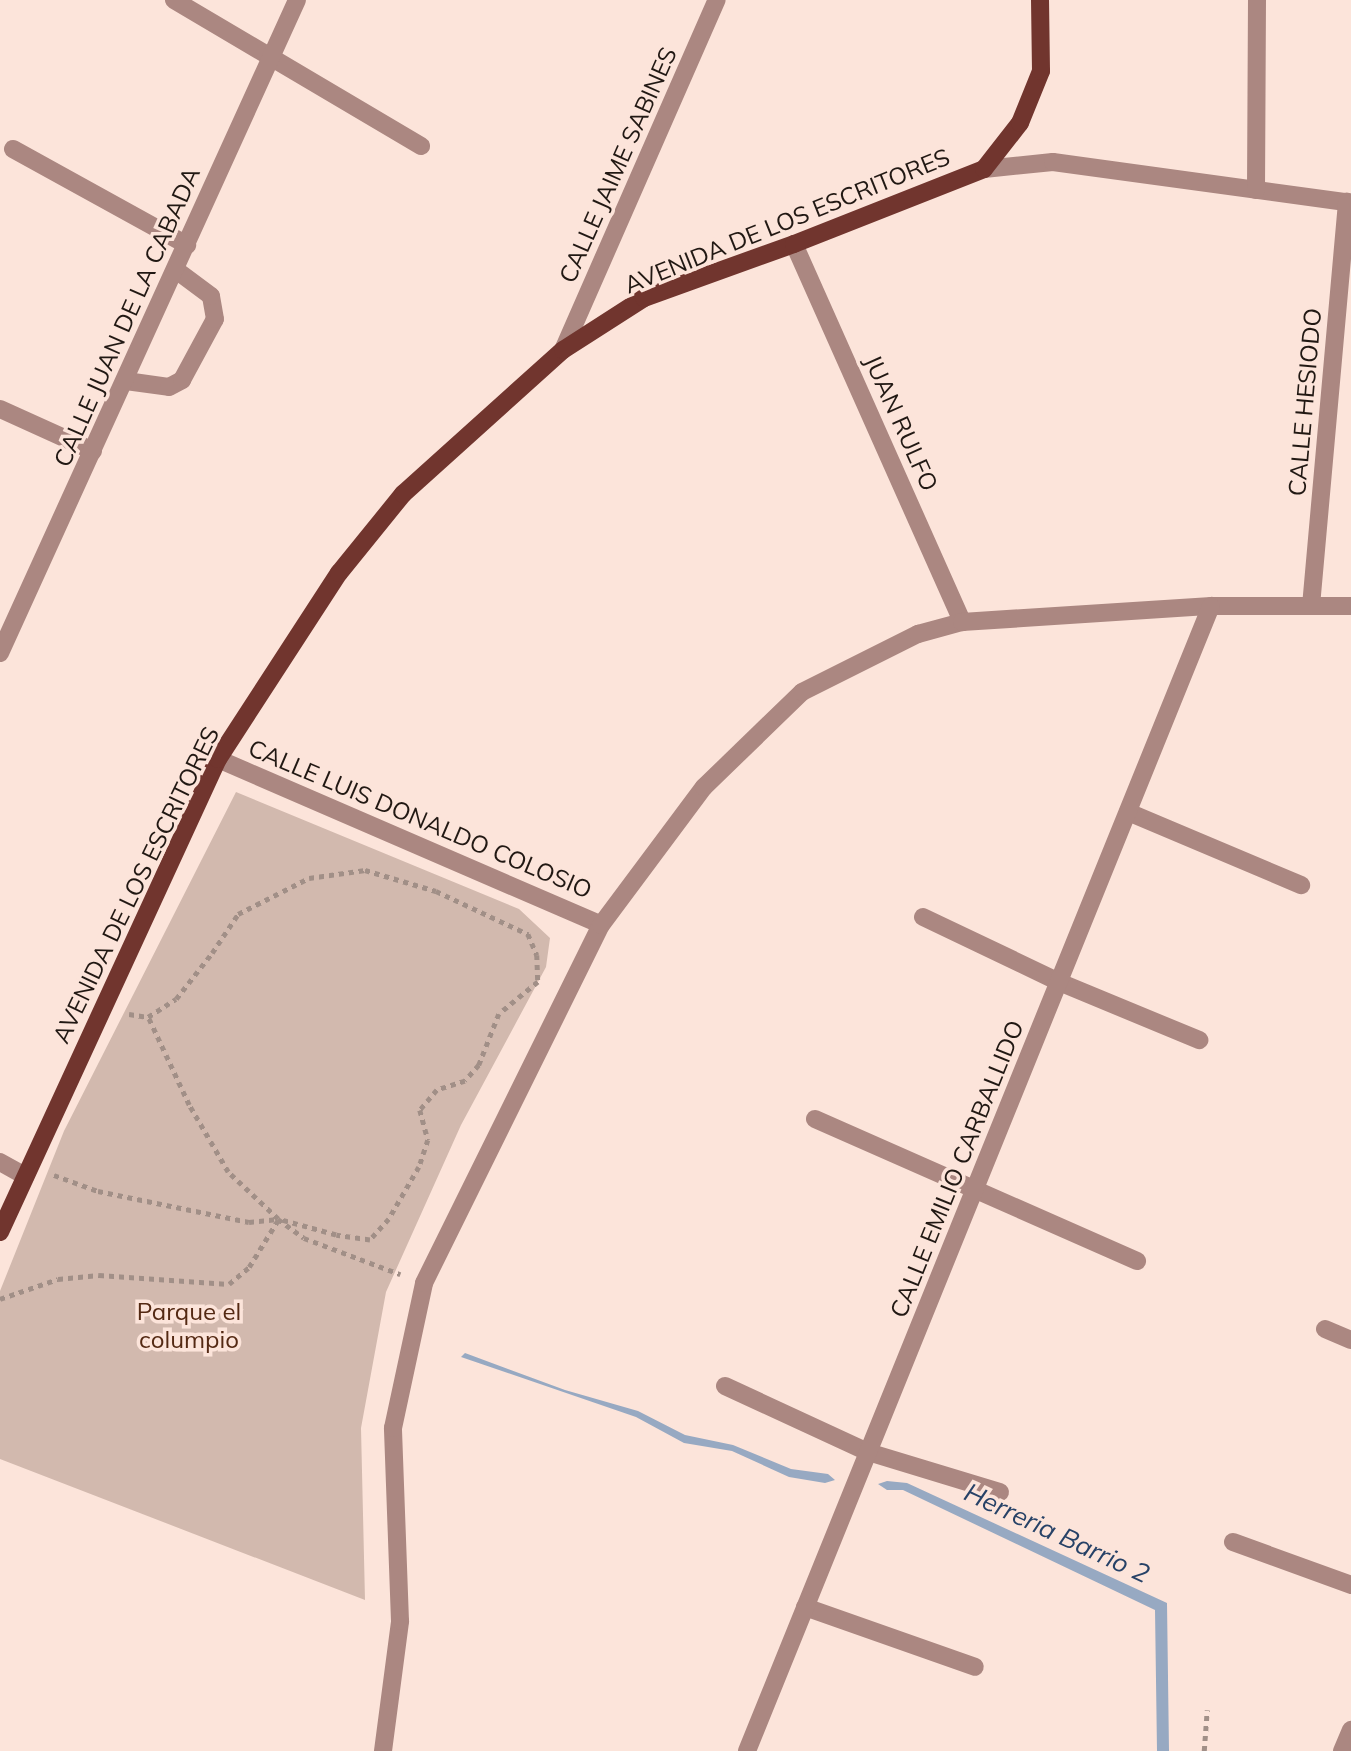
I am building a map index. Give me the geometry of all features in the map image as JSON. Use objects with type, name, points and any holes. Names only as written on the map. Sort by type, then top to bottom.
[{"type":"main road","points":[[984,169],[1020,123],[1041,71],[1040,0]]},
{"type":"main road","name":"AVENIDA DE LOS ESCRITORES","points":[[0,1232],[218,759],[339,573],[403,494],[563,350],[644,298],[794,244],[984,169]]},
{"type":"street","points":[[174,0],[421,146]]},
{"type":"street","name":"CALLE JUAN DE LA CABADA","points":[[0,653],[297,0]]},
{"type":"street","name":"CALLE JAIME SABINES","points":[[563,350],[717,0]]},
{"type":"street","points":[[1256,190],[1257,0]]},
{"type":"street","points":[[13,149],[187,245]]},
{"type":"street","name":"AVENIDA DE LOS ESCRITORES","points":[[984,169],[1053,162],[1349,203]]},
{"type":"street","name":"CALLE HESIODO","points":[[1311,606],[1349,203]]},
{"type":"street","name":"JUAN RULFO","points":[[794,244],[962,622]]},
{"type":"street","points":[[126,381],[169,387],[182,380],[215,319],[211,296],[176,270]]},
{"type":"street","points":[[0,409],[93,451]]},
{"type":"street","points":[[383,1751],[400,1621],[393,1428],[424,1283],[601,925],[704,787],[802,692],[918,634],[962,622],[1212,606],[1351,606]]},
{"type":"street","name":"CALLE EMILIO CARBALLIDO","points":[[747,1751],[1212,606]]},
{"type":"street","name":"CALLE LUIS DONALDO COLOSIO","points":[[218,759],[601,925]]},
{"type":"street","points":[[1128,812],[1301,885]]},
{"type":"street","points":[[923,917],[1059,982],[1199,1040]]},
{"type":"street","points":[[815,1119],[1137,1261]]},
{"type":"street","points":[[0,1162],[27,1171]]},
{"type":"street","points":[[1325,1329],[1351,1340]]},
{"type":"street","points":[[725,1386],[868,1452],[1000,1492]]},
{"type":"street","points":[[1233,1542],[1351,1585]]},
{"type":"street","points":[[805,1607],[975,1667]]},
{"type":"street","points":[[1342,1751],[1351,1730]]},
{"type":"path","points":[[27,1171],[98,1191],[250,1222],[278,1219],[336,1236],[370,1240],[389,1219],[419,1167],[428,1140],[420,1110],[437,1090],[465,1081],[479,1065],[499,1014],[538,982],[537,956],[528,934],[436,891],[365,870],[309,878],[238,914],[176,999],[148,1017],[105,1008]]},
{"type":"path","points":[[148,1017],[189,1105],[228,1172],[278,1219],[304,1238],[424,1283]]},
{"type":"path","points":[[0,1299],[58,1279],[99,1275],[229,1284],[249,1267],[278,1219]]},
{"type":"path","points":[[1204,1751],[1207,1710]]},
{"type":"green space","name":"Parque el columpio","points":[[236,792],[519,909],[550,938],[546,967],[461,1125],[386,1292],[361,1428],[365,1600],[0,1459],[0,1291],[64,1131]]},
{"type":"water","points":[[465,1353],[565,1390],[638,1411],[685,1435],[733,1445],[791,1469],[828,1474],[835,1480],[825,1483],[789,1477],[732,1451],[684,1443],[636,1417],[461,1357]]},
{"type":"water","points":[[887,1481],[907,1483],[1167,1603],[1169,1751],[1157,1751],[1155,1610],[903,1490],[887,1490],[878,1484]]},
{"type":"water label","name":"Herreria Barrio 2","points":[[1057,1533]]}]
